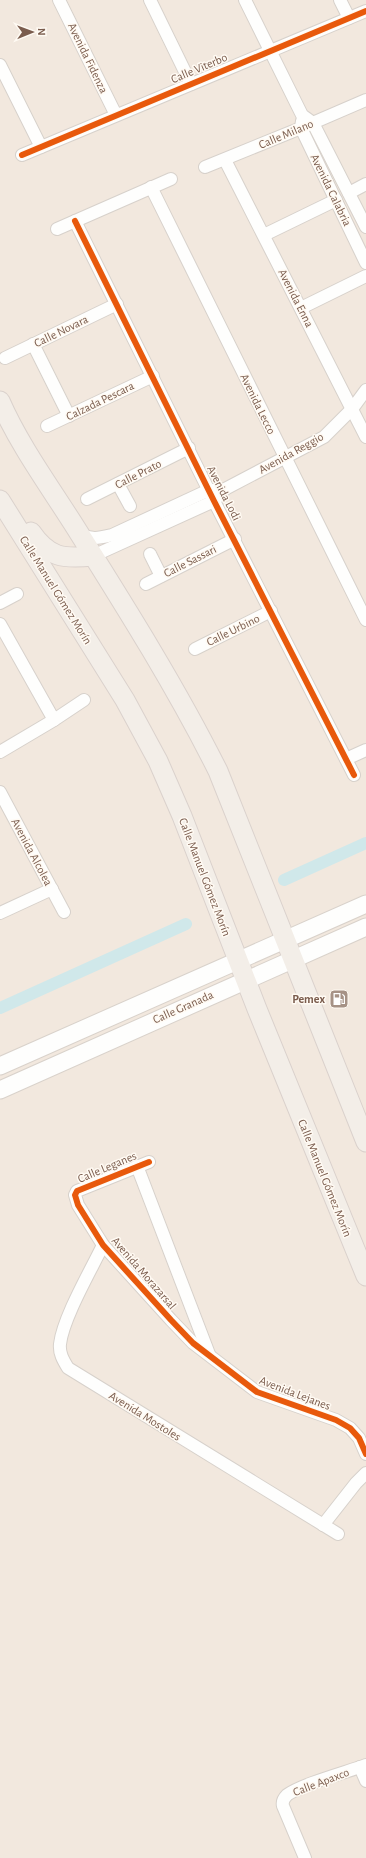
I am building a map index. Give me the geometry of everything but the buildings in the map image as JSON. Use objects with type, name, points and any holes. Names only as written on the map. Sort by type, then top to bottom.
[{"type":"main road","points":[[0,401],[34,462],[80,534],[197,728],[218,771],[366,1142]]},
{"type":"main road","points":[[0,493],[10,502],[40,544],[51,553],[69,557],[93,556]]},
{"type":"main road","name":"Calle Manuel Gómez Morín","points":[[0,500],[146,738],[182,816],[237,962],[366,1276]]},
{"type":"main road","name":"Calle Granada","points":[[0,1066],[366,904]]},
{"type":"main road","name":"Calle Granada","points":[[0,1090],[293,958],[366,927]]},
{"type":"street","name":"Avenida Fidenza","points":[[59,0],[116,115]]},
{"type":"street","points":[[150,0],[191,84]]},
{"type":"street","name":"Avenida Calabria","points":[[245,0],[302,115],[313,123],[366,227]]},
{"type":"street","points":[[340,0],[349,18]]},
{"type":"street","name":"Calle Viterbo","points":[[22,155],[366,11]]},
{"type":"street","points":[[0,64],[41,147]]},
{"type":"street","name":"Calle Milano","points":[[205,167],[225,160],[366,100]]},
{"type":"street","points":[[301,128],[302,115]]},
{"type":"street","name":"Avenida Calabria","points":[[301,128],[366,263]]},
{"type":"street","name":"Avenida Enna","points":[[225,160],[366,437]]},
{"type":"street","points":[[57,229],[171,178]]},
{"type":"street","points":[[349,193],[366,184]]},
{"type":"street","name":"Avenida Lecco","points":[[151,187],[366,620]]},
{"type":"street","points":[[264,235],[336,200]]},
{"type":"street","name":"Avenida Lodi","points":[[75,221],[212,496],[354,775]]},
{"type":"street","points":[[301,308],[366,276]]},
{"type":"street","name":"Calle Novara","points":[[5,358],[117,304]]},
{"type":"street","points":[[33,344],[69,416]]},
{"type":"street","name":"Calzada Pescara","points":[[47,426],[153,376]]},
{"type":"street","name":"Avenida Reggio","points":[[93,556],[324,437],[352,409],[366,390]]},
{"type":"street","name":"Calle Prato","points":[[87,499],[189,448]]},
{"type":"street","points":[[118,484],[130,506]]},
{"type":"street","name":"Avenida Reggio","points":[[80,534],[88,538],[96,539],[112,535],[212,496]]},
{"type":"street","name":"Calle Sassari","points":[[146,584],[235,539]]},
{"type":"street","points":[[150,554],[161,576]]},
{"type":"street","points":[[0,603],[17,594]]},
{"type":"street","name":"Calle Urbino","points":[[195,649],[271,611]]},
{"type":"street","points":[[0,624],[54,720]]},
{"type":"street","points":[[0,752],[54,720],[84,700]]},
{"type":"street","points":[[346,759],[366,750]]},
{"type":"street","name":"Avenida Alcolea","points":[[0,792],[64,912]]},
{"type":"street","points":[[0,912],[52,889]]},
{"type":"street","name":"Calle Leganes","points":[[75,1195],[76,1191],[82,1188],[143,1164]]},
{"type":"street","name":"Avenida Lejanes","points":[[143,1164],[210,1355],[233,1375],[257,1392],[336,1420],[350,1428],[359,1438],[366,1454]]},
{"type":"street","name":"Avenida Morazarsal","points":[[75,1195],[81,1209],[103,1245],[193,1343],[210,1355]]},
{"type":"street","name":"Avenida Mostoles","points":[[103,1245],[71,1313],[62,1336],[61,1353],[68,1368],[338,1534]]},
{"type":"street","points":[[323,1525],[365,1475]]},
{"type":"street","points":[[363,1766],[366,1782]]},
{"type":"street","name":"Calle Apaxco","points":[[305,1858],[283,1806],[284,1800],[291,1793],[363,1766]]},
{"type":"shaded area","points":[[0,0],[366,0],[366,1858],[0,1858]]},
{"type":"waterway","points":[[284,880],[366,843]]},
{"type":"waterway","points":[[0,1008],[186,924]]},
{"type":"cycle path","points":[[22,155],[366,11]]},
{"type":"cycle path","points":[[75,221],[214,501],[354,775]]},
{"type":"cycle path","points":[[149,1162],[77,1191],[75,1195],[78,1205],[103,1245],[193,1343],[257,1392],[336,1420],[350,1428],[359,1438],[366,1454]]},
{"type":"place","name":"Pemex","points":[[339,999]]}]
